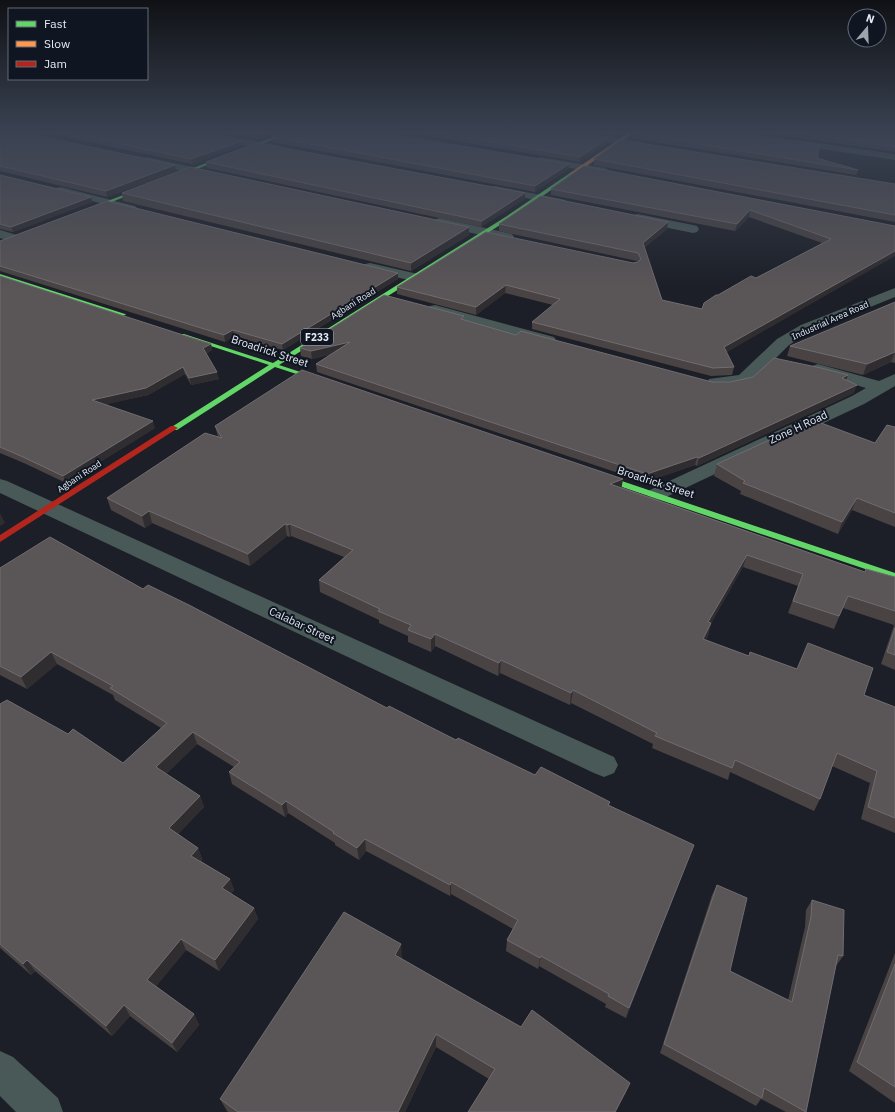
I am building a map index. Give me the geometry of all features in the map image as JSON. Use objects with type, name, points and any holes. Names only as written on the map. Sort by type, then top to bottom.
[{"type":"main road","points":[[71,216],[154,184]]},
{"type":"main road","name":"Agbani Road","points":[[0,539],[274,364],[485,232],[557,184]]},
{"type":"main road","points":[[0,243],[17,236]]},
{"type":"main road","points":[[0,276],[133,319]]},
{"type":"main road","name":"Broadrick Street","points":[[170,331],[334,385]]},
{"type":"main road","name":"Broadrick Street","points":[[587,472],[657,494],[895,576]]},
{"type":"street","points":[[46,186],[146,212]]},
{"type":"street","points":[[483,187],[569,204]]},
{"type":"street","points":[[631,216],[693,229]]},
{"type":"street","points":[[431,220],[516,239]]},
{"type":"street","points":[[0,234],[17,236]]},
{"type":"street","points":[[359,264],[413,277]]},
{"type":"street","name":"Industrial Area Road","points":[[703,381],[711,383],[728,383],[745,379],[784,362],[783,342],[806,328],[895,292]]},
{"type":"street","points":[[383,296],[406,302]]},
{"type":"street","points":[[421,306],[559,342]]},
{"type":"street","points":[[784,362],[888,383]]},
{"type":"street","name":"Zone H Road","points":[[657,494],[858,400],[888,383]]},
{"type":"street","name":"Calabar Street","points":[[0,485],[604,765]]},
{"type":"street","points":[[0,1070],[44,1112]]},
{"type":"building","points":[[0,184],[37,184],[91,197],[11,227],[0,224]]},
{"type":"building","points":[[76,184],[125,184],[106,191]]},
{"type":"building","points":[[146,184],[269,184],[469,227],[411,263],[122,193]]},
{"type":"building","points":[[308,184],[476,184],[525,193],[482,221]]},
{"type":"building","points":[[524,184],[538,184],[535,186]]},
{"type":"building","points":[[558,184],[677,184],[895,226],[895,251],[724,347],[734,367],[713,368],[532,322],[560,299],[506,285],[476,307],[397,287],[486,232],[633,263],[638,262],[641,259],[638,253],[499,224],[541,196],[668,222],[643,243],[662,300],[702,309],[704,303],[751,276],[756,278],[831,239],[750,210],[737,224],[551,189]]},
{"type":"building","points":[[728,184],[895,184],[895,215]]},
{"type":"building","points":[[107,201],[398,273],[282,344],[233,330],[224,335],[0,266],[0,241]]},
{"type":"building","points":[[0,276],[211,344],[203,348],[217,372],[189,378],[183,367],[146,388],[92,400],[153,421],[63,476],[0,447]]},
{"type":"building","points":[[384,295],[464,316],[461,319],[516,335],[521,331],[712,382],[730,382],[753,377],[774,358],[848,375],[842,378],[857,385],[699,458],[697,457],[647,474],[316,364],[350,342],[311,351],[300,348]]},
{"type":"building","points":[[895,302],[895,352],[867,364],[790,346]]},
{"type":"building","points":[[302,370],[623,479],[610,484],[865,572],[866,569],[895,577],[895,611],[848,596],[839,616],[793,601],[803,574],[747,555],[708,622],[711,623],[703,639],[749,656],[750,652],[797,669],[808,643],[873,668],[864,695],[895,707],[895,818],[868,807],[877,771],[837,753],[820,799],[735,760],[732,768],[655,736],[657,733],[573,690],[571,693],[501,660],[499,663],[435,634],[431,639],[408,630],[411,625],[378,611],[380,609],[319,580],[353,550],[290,524],[285,524],[248,554],[149,511],[142,516],[107,498],[205,433],[222,438],[215,426]]},
{"type":"building","points":[[813,420],[875,443],[887,425],[895,427],[895,513],[857,498],[842,522],[743,483],[745,481],[717,464]]},
{"type":"building","points":[[50,537],[143,589],[148,585],[387,708],[389,706],[456,740],[458,738],[535,775],[541,767],[610,802],[608,805],[694,845],[629,1008],[608,996],[609,994],[541,956],[540,958],[507,940],[518,920],[451,882],[450,885],[365,839],[357,848],[286,801],[282,805],[229,772],[240,762],[193,732],[156,767],[200,796],[169,828],[198,848],[191,856],[230,879],[222,888],[254,908],[215,960],[181,939],[147,980],[194,1014],[172,1043],[124,1005],[106,1026],[27,960],[23,964],[0,944],[0,704],[7,700],[68,734],[73,729],[123,763],[167,723],[110,688],[113,686],[51,652],[21,677],[0,666],[0,568]]},
{"type":"building","points":[[895,628],[895,655],[887,652]]},
{"type":"building","points":[[717,885],[747,898],[730,971],[792,1002],[811,917],[812,900],[844,910],[843,956],[838,955],[806,1112],[764,1088],[762,1098],[664,1044]]},
{"type":"building","points":[[344,912],[401,944],[395,955],[521,1027],[532,1010],[630,1083],[615,1112],[468,1112],[495,1069],[436,1034],[398,1112],[238,1112],[220,1099]]},
{"type":"building","points":[[895,964],[895,1087],[857,1062]]},
{"type":"traffic: fast","points":[[81,212],[155,184]]},
{"type":"traffic: fast","points":[[174,428],[509,217],[558,184]]},
{"type":"traffic: fast","points":[[0,276],[123,315]]},
{"type":"traffic: fast","points":[[182,335],[326,382]]},
{"type":"traffic: fast","points":[[595,475],[895,576]]},
{"type":"traffic: jam","points":[[0,539],[174,428]]}]
